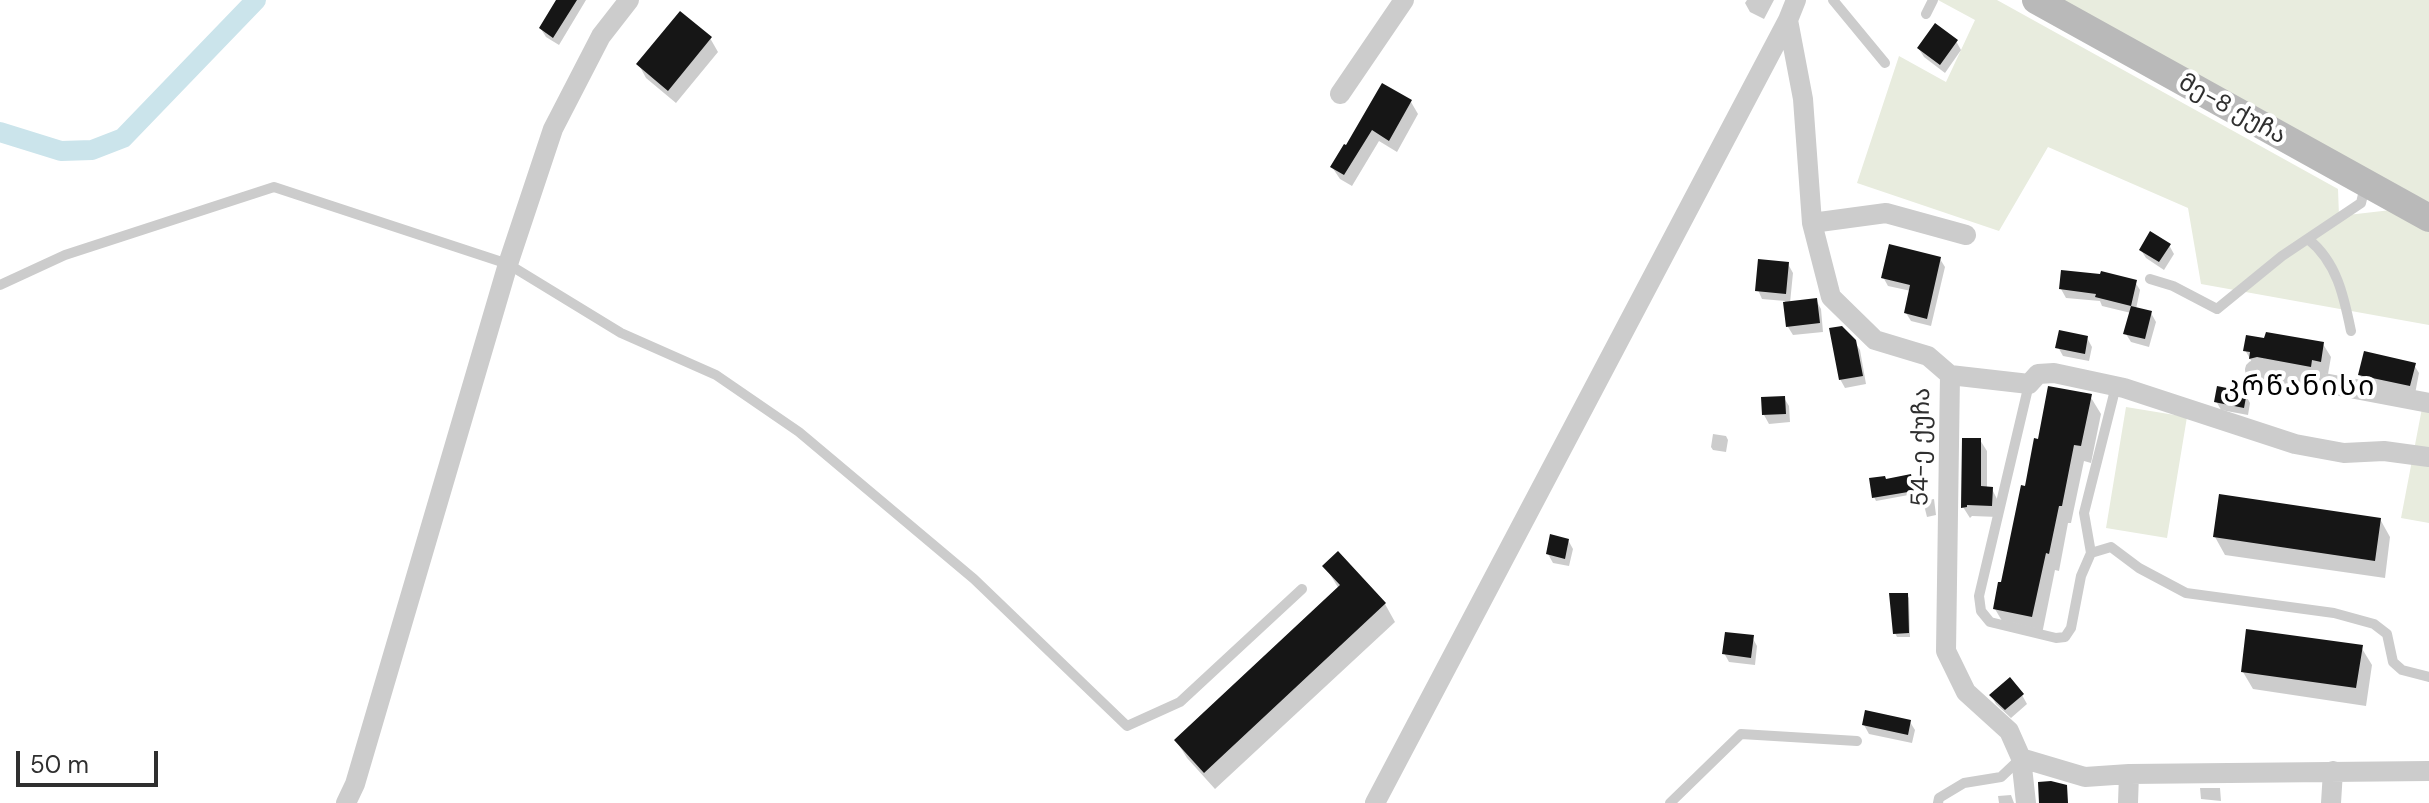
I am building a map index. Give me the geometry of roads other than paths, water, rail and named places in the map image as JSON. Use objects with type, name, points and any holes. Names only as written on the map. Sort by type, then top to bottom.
[{"type":"street","points":[[346,803],[355,784],[508,264],[553,129],[601,36],[629,0]]},
{"type":"street","points":[[1340,94],[1404,0]]},
{"type":"street","points":[[1375,803],[1796,0]]},
{"type":"street","name":"მე-8 ქუჩა","points":[[2036,0],[2429,218]]},
{"type":"street","name":"54-ე ქუჩა","points":[[1788,20],[1803,99],[1812,223],[1831,297],[1875,340],[1928,356],[1950,375],[1946,651],[1966,692],[2009,731],[2021,758]]},
{"type":"street","points":[[1812,223],[1886,213],[1966,235]]},
{"type":"street","points":[[2255,370],[2429,403]]},
{"type":"street","points":[[1950,375],[2029,384],[2038,374],[2054,373],[2116,386],[2295,444],[2344,453],[2384,451],[2429,457]]},
{"type":"street","points":[[2026,803],[2021,758],[2085,777],[2429,771]]},
{"type":"street","points":[[2331,803],[2333,771]]},
{"type":"street","points":[[2128,803],[2129,774]]},
{"type":"lane","points":[[1833,0],[1885,63]]},
{"type":"lane","points":[[1926,14],[1933,0]]},
{"type":"lane","points":[[2150,279],[2173,286],[2217,309],[2282,256],[2361,203],[2365,184]]},
{"type":"lane","points":[[0,285],[65,255],[274,187],[508,264],[621,333],[716,375],[799,432],[974,579],[1127,726],[1180,702],[1302,589]]},
{"type":"lane","points":[[2308,239],[2318,247],[2341,286],[2351,331]]},
{"type":"lane","points":[[2029,384],[1979,596],[1981,611],[1990,622],[2056,638],[2065,637],[2071,628],[2081,576],[2091,553],[2084,513],[2116,386]]},
{"type":"lane","points":[[2091,553],[2111,547],[2139,568],[2186,593],[2334,613],[2374,624],[2387,634],[2393,662],[2402,670],[2429,677]]},
{"type":"lane","points":[[1670,803],[1741,734],[1857,741]]},
{"type":"lane","points":[[1938,803],[1939,798],[1964,783],[2001,777],[2021,758]]},
{"type":"waterway","points":[[0,132],[61,151],[92,150],[123,138],[256,0]]},
{"type":"district","name":"კრწანისი","points":[[2300,388]]}]
